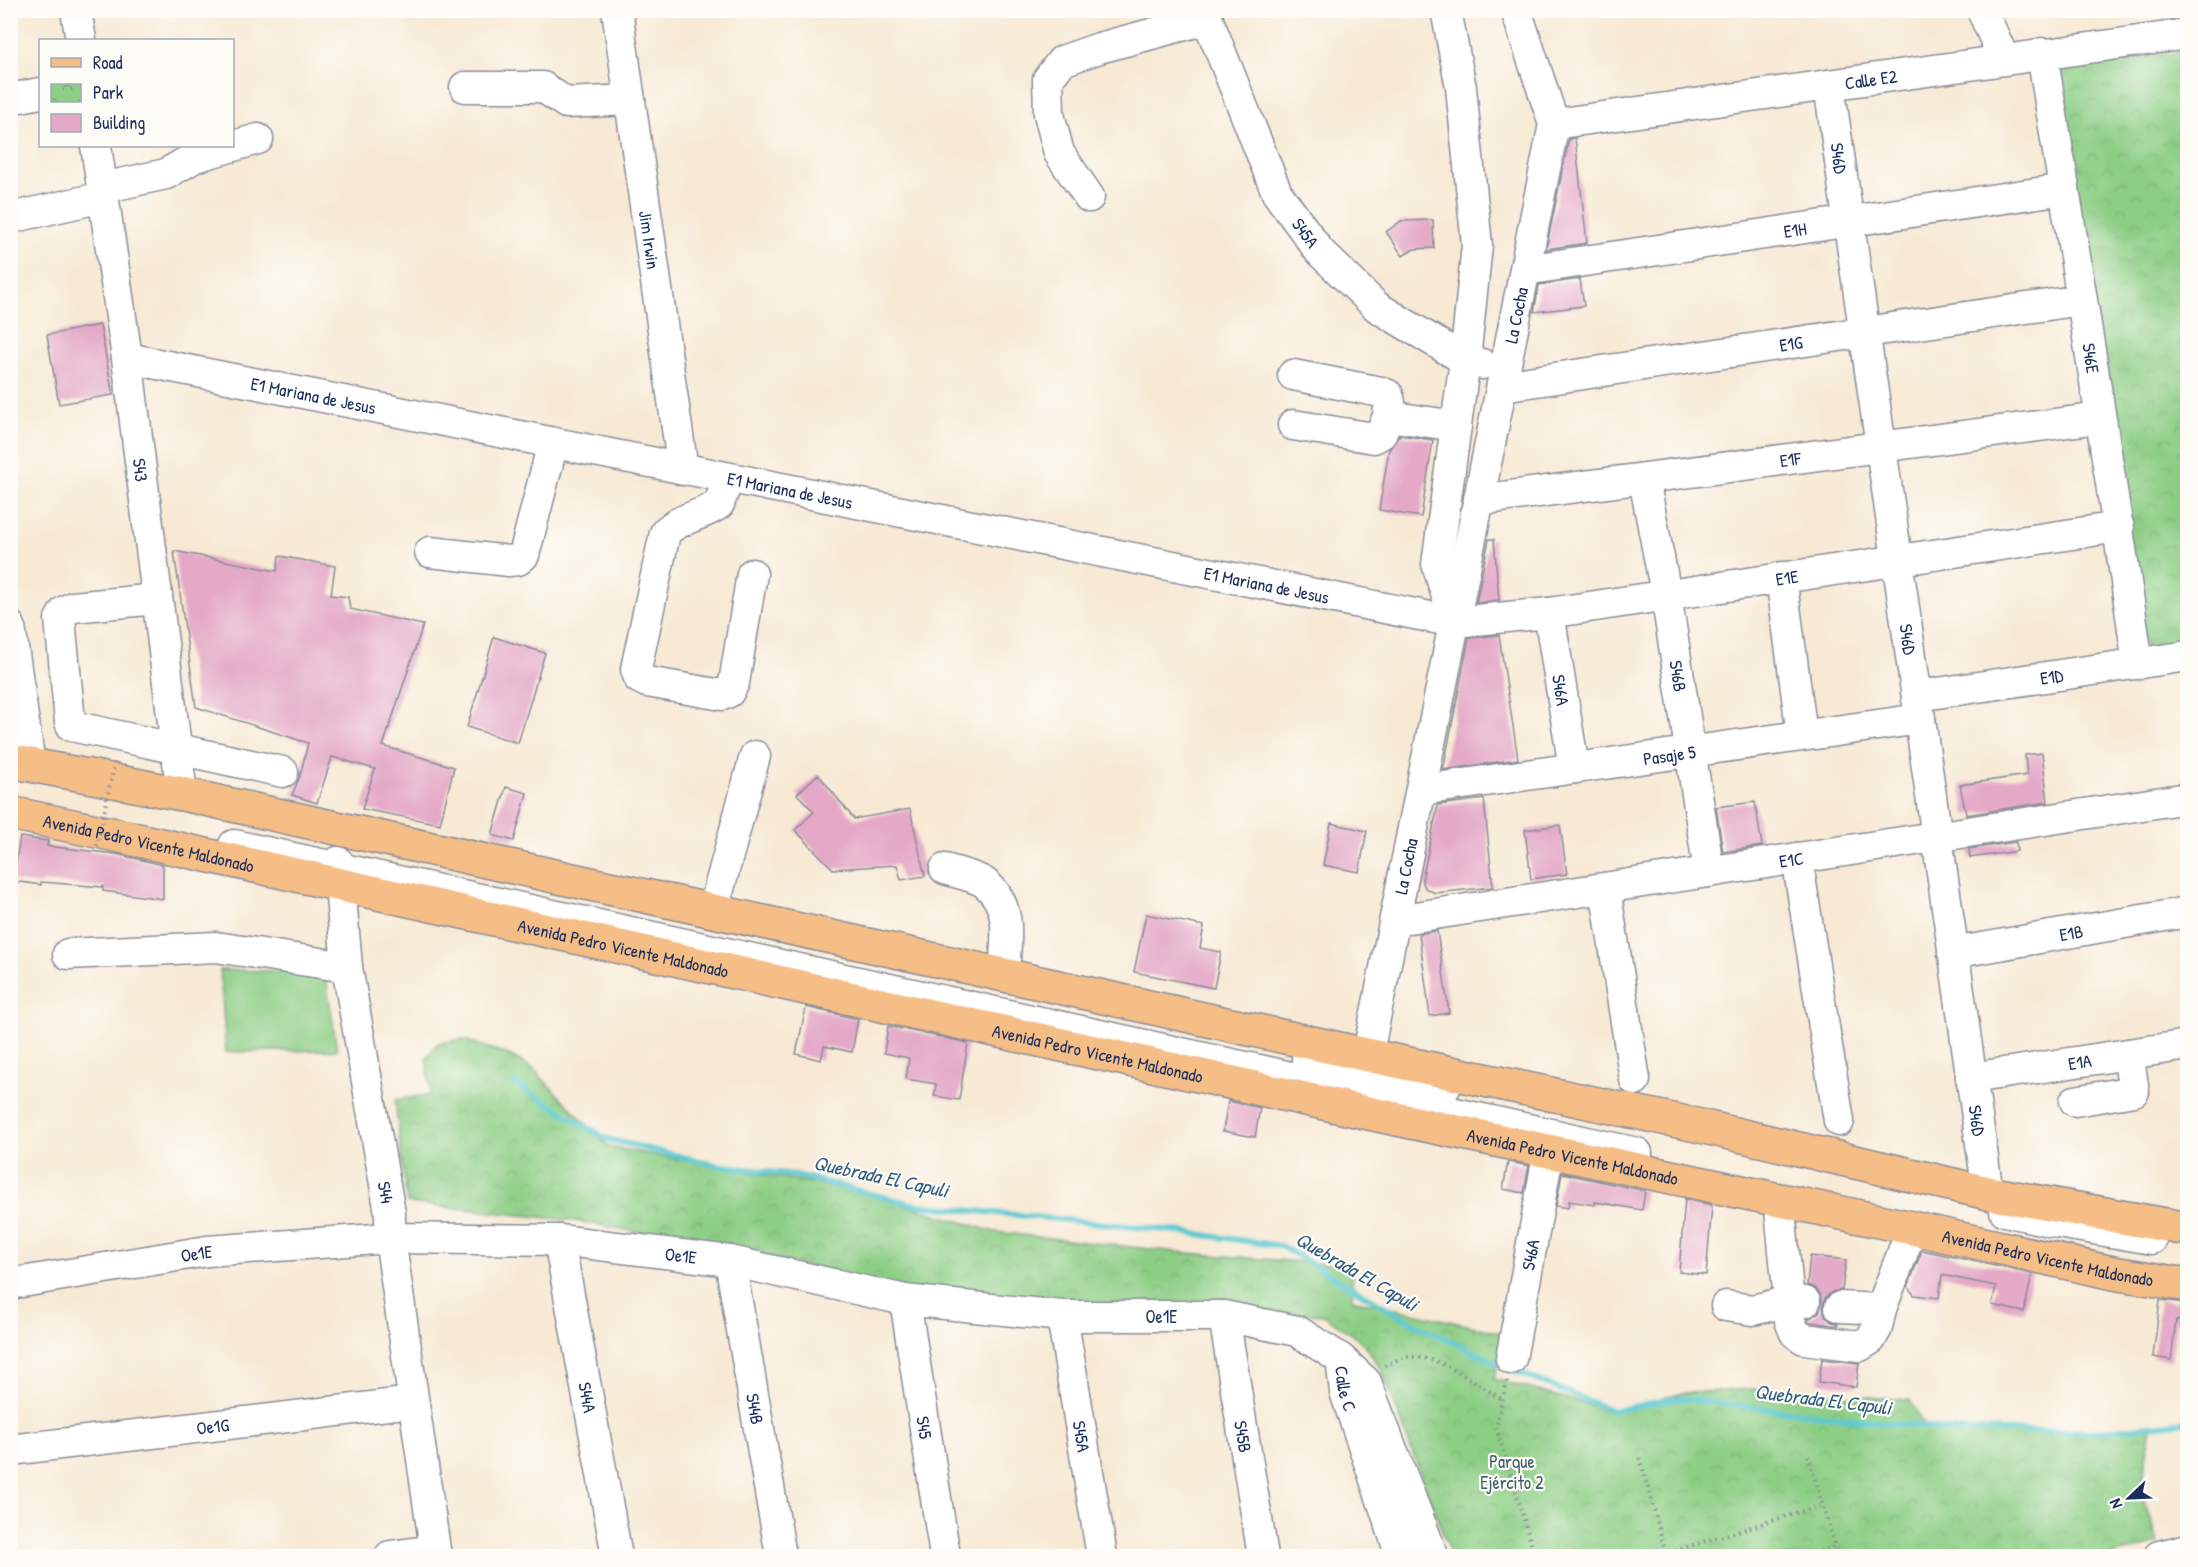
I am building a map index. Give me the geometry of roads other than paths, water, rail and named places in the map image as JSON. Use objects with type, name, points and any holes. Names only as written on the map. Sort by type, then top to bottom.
[{"type":"main road","name":"Avenida Pedro Vicente Maldonado","points":[[17,765],[182,794],[338,855],[1362,1082],[1696,1125],[1988,1193],[2187,1229]]},
{"type":"main road","name":"Avenida Pedro Vicente Maldonado","points":[[10,813],[111,834],[338,855],[713,911],[1004,975],[1362,1082],[1549,1150],[2113,1273],[2187,1284]]},
{"type":"street","points":[[76,10],[81,39]]},
{"type":"street","name":"Jim Irwin","points":[[617,10],[683,470]]},
{"type":"street","name":"La Cocha","points":[[1446,10],[1461,88],[1478,245],[1437,564],[1455,622]]},
{"type":"street","name":"La Cocha","points":[[1362,1082],[1554,124],[1516,10]]},
{"type":"street","points":[[1982,10],[2004,59]]},
{"type":"street","points":[[1089,197],[1059,153],[1049,114],[1048,79],[1062,61],[1205,15]]},
{"type":"street","name":"S45A","points":[[1205,15],[1276,193],[1314,244],[1377,307],[1465,360],[1504,378]]},
{"type":"street","name":"Calle E2","points":[[1554,124],[2187,34]]},
{"type":"street","name":"S46E","points":[[2042,53],[2099,418],[2119,527],[2138,664]]},
{"type":"street","name":"S46D","points":[[1829,85],[1988,1193]]},
{"type":"street","points":[[465,87],[543,87],[566,103],[630,100]]},
{"type":"street","points":[[10,99],[39,93]]},
{"type":"street","points":[[234,146],[258,140]]},
{"type":"street","name":"S43","points":[[96,147],[127,358],[182,794]]},
{"type":"street","points":[[10,218],[166,174],[195,157],[232,147]]},
{"type":"street","name":"E1H","points":[[1525,270],[2064,189]]},
{"type":"street","name":"E1G","points":[[1504,378],[1865,332],[2081,300]]},
{"type":"street","name":"E1 Mariana de Jesus","points":[[127,358],[1455,622]]},
{"type":"street","points":[[1293,375],[1381,392],[1388,395],[1390,402],[1382,434],[1374,438],[1293,425]]},
{"type":"street","points":[[1388,416],[1455,426]]},
{"type":"street","name":"E1F","points":[[1479,500],[2099,418]]},
{"type":"street","points":[[430,552],[509,561],[518,560],[524,555],[552,444]]},
{"type":"street","points":[[728,479],[719,504],[698,516],[671,525],[665,533],[636,669],[639,678],[647,682],[722,695],[729,692],[734,683],[752,574]]},
{"type":"street","name":"S46B","points":[[1644,479],[1666,594],[1709,872]]},
{"type":"street","name":"E1E","points":[[1455,622],[1549,613],[2119,527]]},
{"type":"street","points":[[1781,577],[1802,735]]},
{"type":"street","points":[[157,598],[73,607],[65,611],[60,619],[69,717],[72,726],[284,772]]},
{"type":"street","name":"S46A","points":[[1549,613],[1574,768]]},
{"type":"street","points":[[10,626],[17,765],[338,855]]},
{"type":"street","name":"E1D","points":[[1918,708],[2187,656]]},
{"type":"street","name":"Pasaje 5","points":[[1422,790],[1802,735],[1918,708]]},
{"type":"street","points":[[713,911],[755,756]]},
{"type":"street","points":[[10,798],[338,855],[1362,1082],[2008,1238],[2187,1273]]},
{"type":"street","name":"E1C","points":[[1396,920],[2187,798]]},
{"type":"street","name":"S44","points":[[338,855],[347,967],[390,1213],[390,1238],[436,1553]]},
{"type":"street","points":[[1797,858],[1839,1121]]},
{"type":"street","points":[[945,868],[984,883],[997,899],[1007,918],[1004,975]]},
{"type":"street","points":[[1605,888],[1635,1080]]},
{"type":"street","name":"E1B","points":[[1953,953],[2187,912]]},
{"type":"street","points":[[68,954],[216,947],[347,967]]},
{"type":"street","name":"E1A","points":[[1971,1078],[2187,1045]]},
{"type":"street","points":[[2075,1101],[2134,1091],[2128,1054]]},
{"type":"street","points":[[1362,1082],[1818,1167],[2058,1223],[2187,1245]]},
{"type":"street","name":"S46A","points":[[1511,1359],[1549,1150]]},
{"type":"street","points":[[1779,1200],[1797,1301],[1790,1321],[1795,1333],[1804,1340],[1860,1346],[1871,1339],[1877,1328],[1881,1309],[1912,1228]]},
{"type":"street","name":"Oe1E","points":[[10,1284],[207,1251],[390,1238],[559,1240],[730,1261],[905,1299],[1062,1316],[1224,1316],[1296,1331],[1341,1359]]},
{"type":"street","name":"S44A","points":[[559,1240],[617,1557]]},
{"type":"street","name":"S44B","points":[[730,1261],[781,1557]]},
{"type":"street","name":"S45","points":[[905,1299],[945,1557]]},
{"type":"street","points":[[1726,1306],[1753,1310],[1797,1301]]},
{"type":"street","points":[[1840,1307],[1881,1309]]},
{"type":"street","name":"S45A","points":[[1062,1316],[1102,1557]]},
{"type":"street","name":"S45B","points":[[1224,1316],[1263,1557]]},
{"type":"street","name":"Calle C","points":[[1341,1359],[1366,1382],[1433,1557]]},
{"type":"street","name":"Calle C","points":[[1341,1359],[1345,1392],[1401,1557]]},
{"type":"street","name":"Oe1G","points":[[10,1450],[413,1402]]},
{"type":"street","points":[[390,1557],[436,1553]]},
{"type":"waterway","name":"Quebrada El Capuli","points":[[514,1083],[607,1139],[716,1165],[795,1175],[916,1205],[1176,1231],[1281,1246],[1411,1322],[1510,1369],[1613,1411],[1676,1398],[1948,1430],[2093,1432],[2188,1422]]},
{"type":"park label","name":"Parque Ejército 2","points":[[1512,1471]]}]
